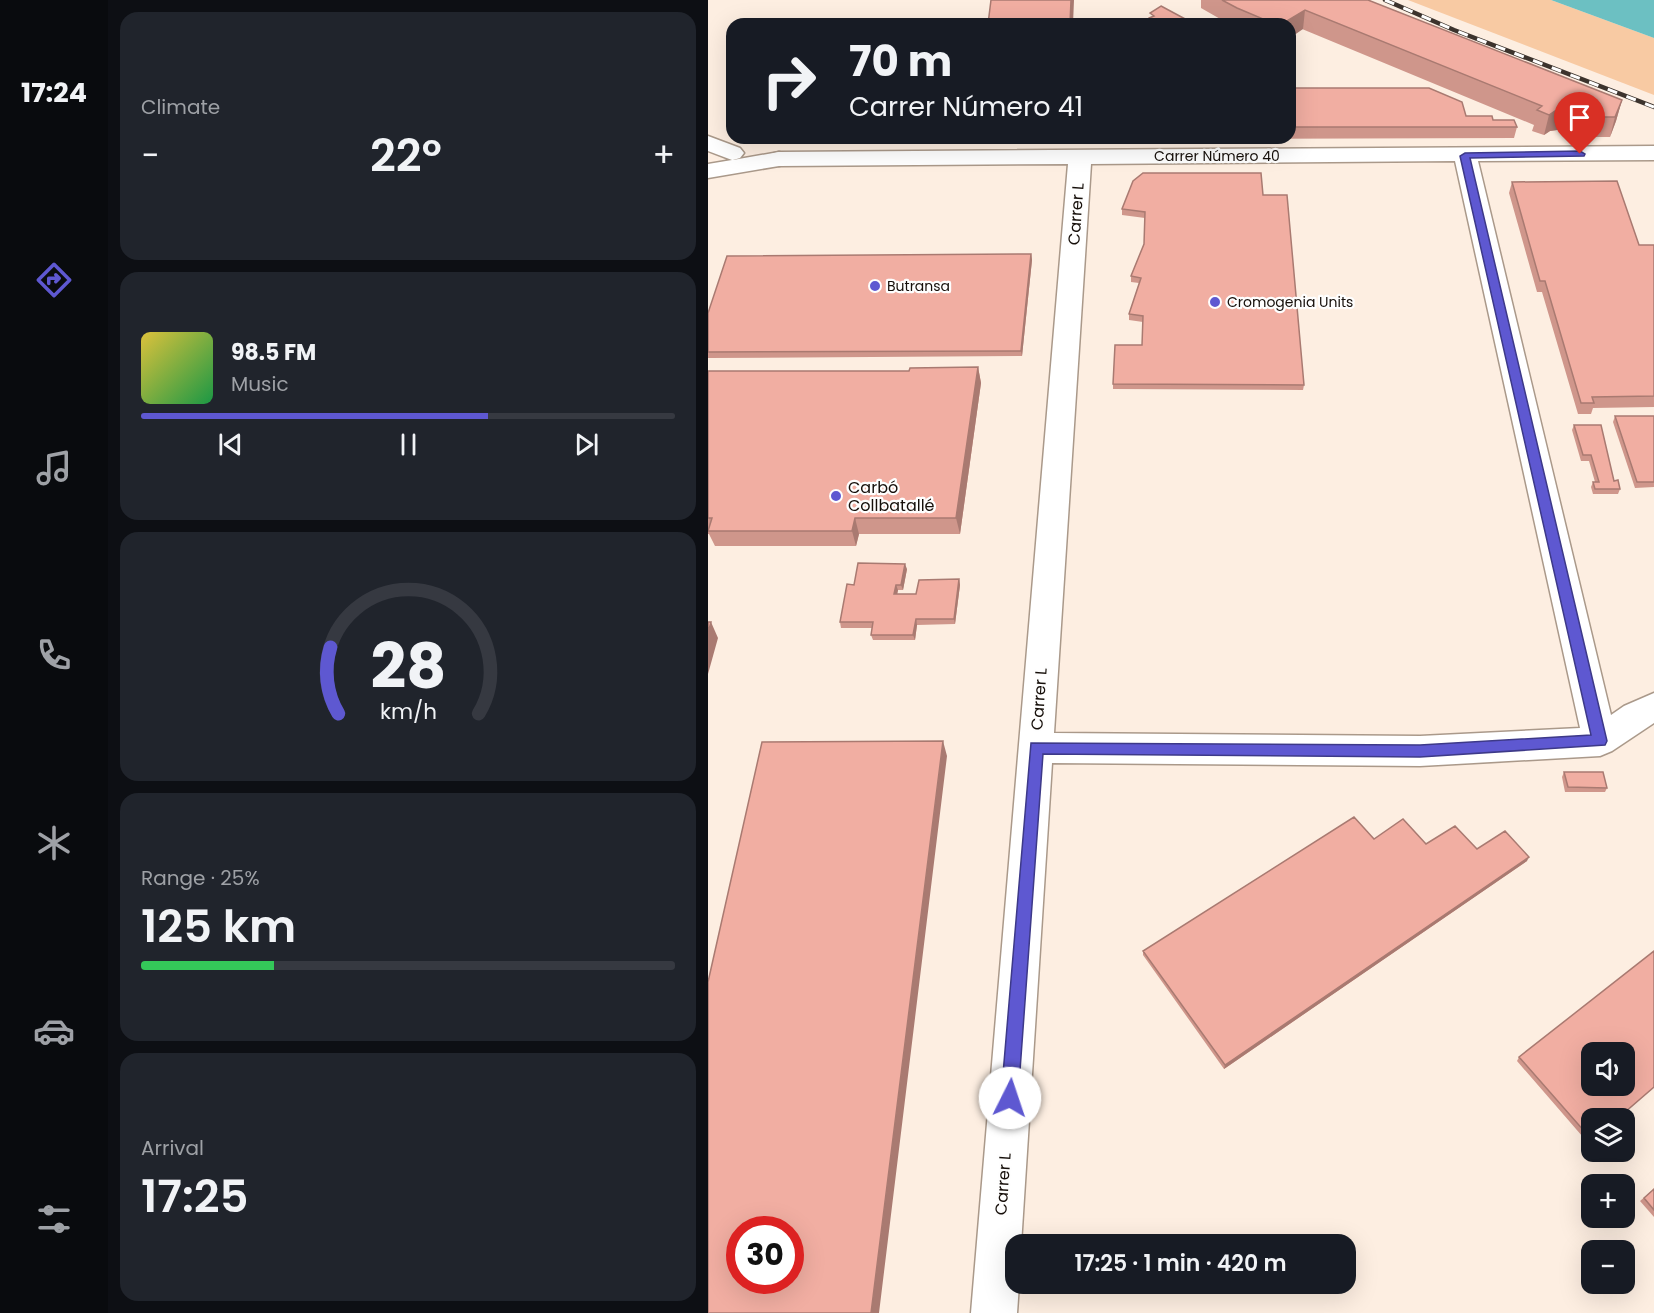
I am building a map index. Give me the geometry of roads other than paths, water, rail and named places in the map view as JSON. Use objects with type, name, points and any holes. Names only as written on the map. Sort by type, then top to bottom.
[{"type":"street","points":[[708,143],[732,153],[779,159]]},
{"type":"street","points":[[709,166],[732,153]]},
{"type":"street","name":"Carrer Número 40","points":[[779,159],[1654,153]]},
{"type":"street","points":[[1465,156],[1600,741]]},
{"type":"street","name":"Carrer L","points":[[993,1313],[1080,157]]},
{"type":"street","points":[[709,166],[779,159]]},
{"type":"street","points":[[1036,748],[1420,751],[1600,741],[1636,716],[1654,707]]},
{"type":"water","points":[[1551,0],[1654,0],[1654,38]]},
{"type":"railway","points":[[1385,0],[1454,30],[1654,107]]},
{"type":"place","name":"Butransa","points":[[875,286]]},
{"type":"place","name":"Cromogenia Units","points":[[1215,302]]},
{"type":"place","name":"Carbó Collbatallé","points":[[836,496]]}]
